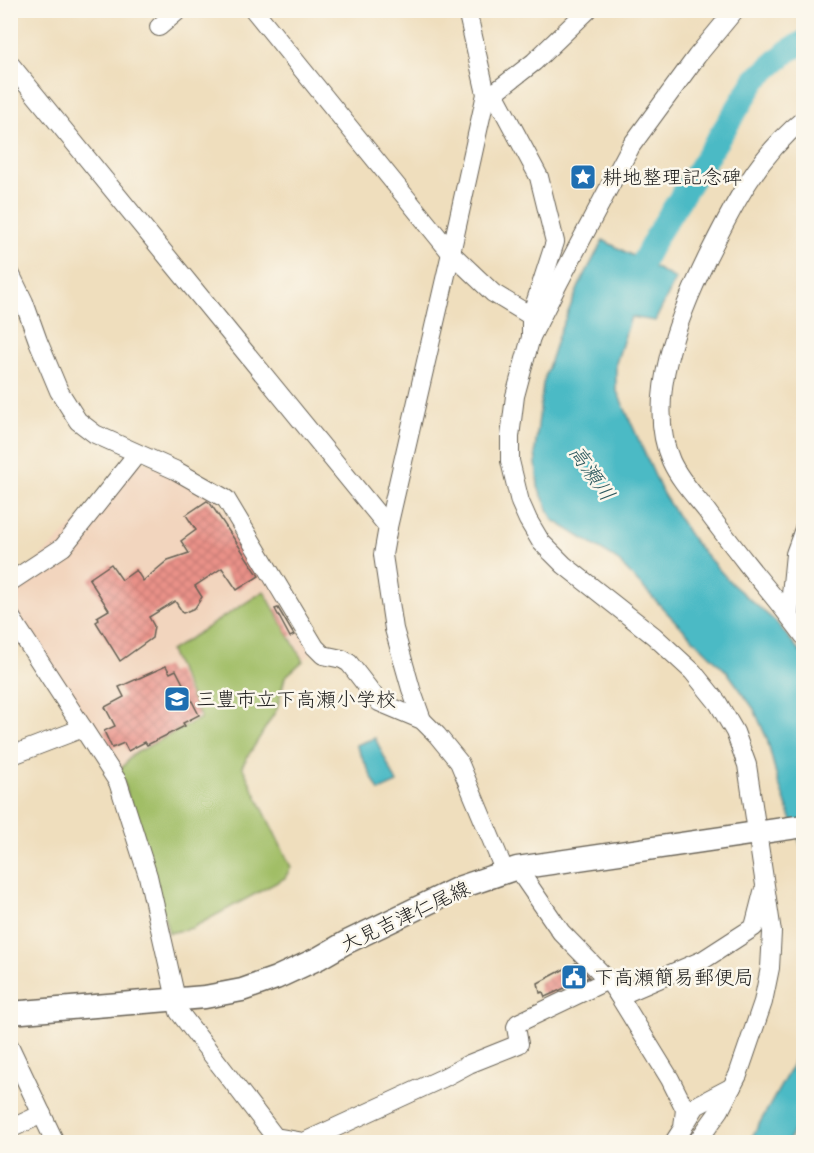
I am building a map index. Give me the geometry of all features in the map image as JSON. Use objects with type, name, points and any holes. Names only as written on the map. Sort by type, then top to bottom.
[{"type":"main road","name":"大見吉津仁尾線","points":[[10,1013],[229,993],[276,978],[461,887],[512,870],[758,831],[804,826]]},
{"type":"street","points":[[159,27],[179,10]]},
{"type":"street","points":[[254,10],[452,253],[493,293],[531,316]]},
{"type":"street","points":[[467,10],[490,94],[539,177],[555,242],[531,316],[531,337]]},
{"type":"street","points":[[588,10],[534,62],[490,94],[383,555],[394,629],[422,720],[459,762],[512,870],[561,932],[608,980],[620,996],[670,1079],[685,1109],[678,1135]]},
{"type":"street","points":[[697,1143],[720,1110],[738,1075],[762,1002],[770,968],[772,932],[747,765],[735,732],[718,703],[693,672],[654,636],[564,565],[541,542],[528,520],[514,479],[510,461],[510,437],[515,396],[531,337],[631,146],[697,56],[735,10]]},
{"type":"street","points":[[10,64],[388,527]]},
{"type":"street","points":[[804,119],[786,134],[757,167],[737,197],[692,289],[679,321],[667,363],[662,414],[672,462],[747,565],[804,636]]},
{"type":"street","points":[[10,273],[24,302],[59,391],[78,421],[95,434],[175,470],[226,499],[315,648],[323,655],[349,663],[378,702],[422,720]]},
{"type":"street","points":[[10,582],[63,546],[137,454]]},
{"type":"street","points":[[789,615],[795,554],[804,529]]},
{"type":"street","points":[[10,616],[118,782],[148,876],[179,1012],[271,1140],[304,1142],[469,1064],[519,1044],[516,1027],[518,1023],[608,980]]},
{"type":"street","points":[[10,756],[83,728]]},
{"type":"street","points":[[620,996],[703,960],[754,927],[766,881]]},
{"type":"street","points":[[10,1047],[55,1143]]},
{"type":"street","points":[[678,1135],[696,1106],[732,1087]]},
{"type":"street","points":[[10,1129],[42,1114]]},
{"type":"shaded area","name":"三豊市立下高瀬小学校","points":[[140,459],[216,497],[313,652],[285,677],[277,709],[242,766],[291,867],[285,878],[192,928],[120,770],[103,741],[11,608],[10,587]]},
{"type":"green space","points":[[264,591],[303,661],[285,677],[277,709],[242,766],[291,867],[285,878],[192,928],[169,933],[120,770],[132,755],[201,718],[170,651]]},
{"type":"water","points":[[603,240],[676,279],[655,321],[631,317],[616,363],[616,389],[663,494],[695,543],[732,584],[776,622],[803,655],[803,851],[778,782],[767,739],[754,709],[728,673],[616,559],[553,520],[538,487],[535,450],[543,384],[558,336],[579,286]]},
{"type":"water","points":[[375,738],[397,783],[379,791],[356,745]]},
{"type":"water","points":[[803,1030],[803,1109],[788,1142],[749,1142],[793,1064]]},
{"type":"building","points":[[207,501],[259,576],[237,590],[222,568],[195,586],[202,597],[195,608],[183,613],[175,601],[149,617],[154,626],[152,638],[120,661],[96,622],[99,620],[97,617],[109,610],[89,579],[111,564],[122,580],[136,570],[143,581],[168,560],[189,553],[181,541],[196,530],[186,515]]},
{"type":"building","points":[[278,608],[294,635],[290,637],[275,609]]},
{"type":"building","points":[[166,666],[170,673],[176,670],[199,715],[183,723],[185,726],[147,745],[145,742],[128,751],[124,743],[112,748],[104,731],[115,726],[105,707],[124,697],[119,687]]},
{"type":"building","name":"下高瀬簡易郵便局","points":[[576,963],[589,977],[545,997],[543,992],[540,993],[538,983]]},
{"type":"waterway","name":"高瀬川","points":[[629,288],[657,235],[756,79],[788,51],[804,42]]},
{"type":"place","name":"耕地整理記念碑","points":[[583,177]]},
{"type":"place","name":"三豊市立下高瀬小学校","points":[[177,699]]},
{"type":"place","name":"下高瀬簡易郵便局","points":[[574,977]]}]
